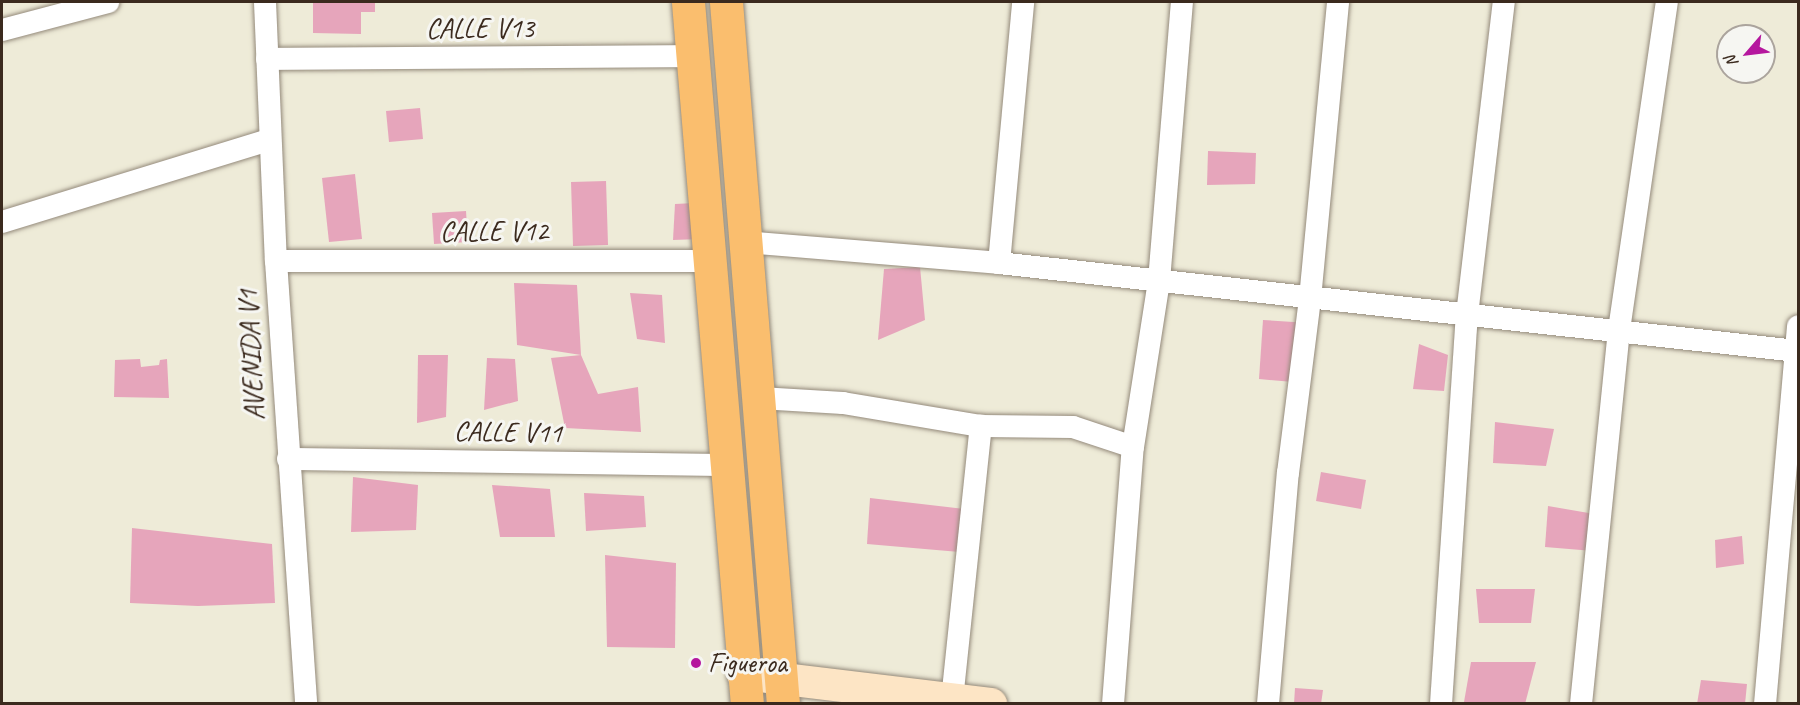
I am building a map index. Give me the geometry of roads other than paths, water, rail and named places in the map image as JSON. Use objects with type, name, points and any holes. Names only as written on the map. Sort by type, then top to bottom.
[{"type":"main road","points":[[688,2],[745,689],[991,704]]},
{"type":"main road","points":[[726,2],[760,399],[781,690]]},
{"type":"street","points":[[2,30],[108,2]]},
{"type":"street","name":"AVENIDA V1","points":[[265,2],[269,140],[276,261],[306,704]]},
{"type":"street","points":[[999,263],[1023,2]]},
{"type":"street","points":[[1113,704],[1133,447],[1159,281],[1182,2]]},
{"type":"street","points":[[1268,704],[1288,473],[1310,299],[1338,2]]},
{"type":"street","points":[[1441,704],[1467,315],[1504,2]]},
{"type":"street","points":[[1581,704],[1619,330],[1667,2]]},
{"type":"street","name":"CALLE V13","points":[[267,59],[694,56]]},
{"type":"street","points":[[2,222],[269,140]]},
{"type":"street","points":[[745,242],[999,263],[1797,351]]},
{"type":"street","name":"CALLE V12","points":[[276,261],[711,261]]},
{"type":"street","points":[[1765,704],[1798,326]]},
{"type":"street","points":[[760,399],[843,403],[981,426],[1073,427],[1133,447]]},
{"type":"street","points":[[952,700],[981,426]]},
{"type":"street","name":"CALLE V11","points":[[288,459],[728,465]]},
{"type":"place","name":"Figueroa","points":[[696,663]]}]
